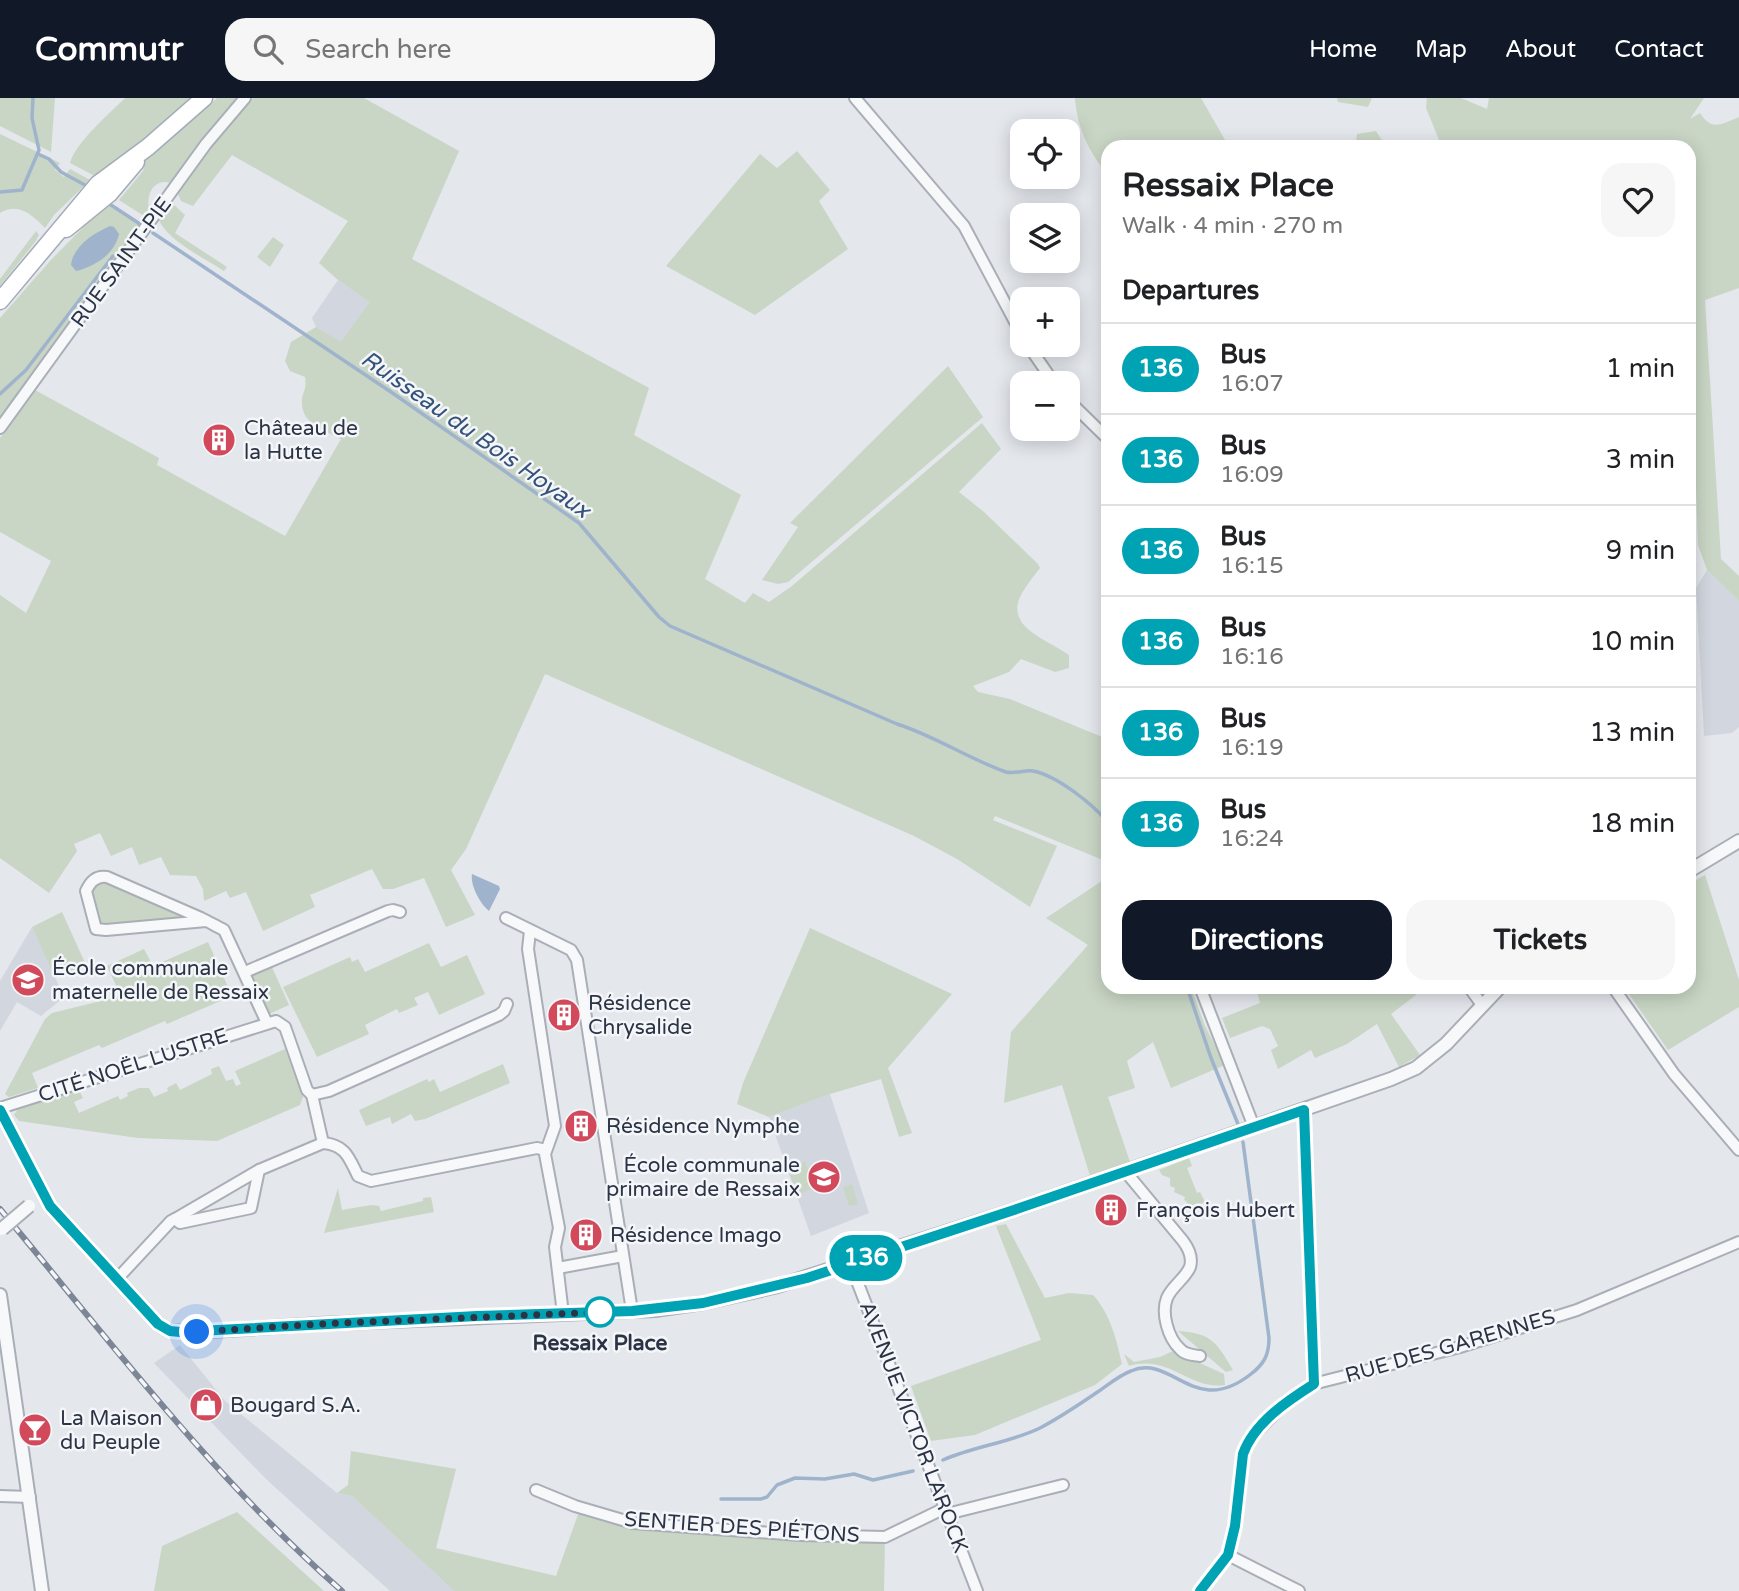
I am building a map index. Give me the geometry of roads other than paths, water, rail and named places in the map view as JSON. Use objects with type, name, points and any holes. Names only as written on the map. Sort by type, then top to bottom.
[{"type":"main road","points":[[0,301],[98,184],[148,147],[204,98]]},
{"type":"street","name":"RUE SAINT-PIE","points":[[0,428],[206,144],[245,98]]},
{"type":"street","points":[[855,98],[964,226],[1010,312]]},
{"type":"street","points":[[1080,412],[1101,432]]},
{"type":"street","points":[[1696,867],[1739,841]]},
{"type":"street","points":[[206,921],[96,929],[86,891],[92,881],[107,877],[206,921],[224,930],[267,1023],[276,1021],[285,1027],[307,1090],[312,1095],[323,1143]]},
{"type":"street","points":[[245,972],[388,911],[400,912]]},
{"type":"street","points":[[506,918],[571,950],[577,960],[632,1311]]},
{"type":"street","points":[[530,931],[528,949],[555,1126],[546,1150],[559,1228],[555,1247],[564,1314]]},
{"type":"street","points":[[1203,994],[1254,1127]]},
{"type":"street","points":[[1474,994],[1482,1005]]},
{"type":"street","points":[[0,1109],[42,1195],[64,1223],[158,1324],[170,1331],[197,1332],[632,1311],[703,1303],[745,1294],[850,1263],[1014,1210],[1304,1110],[1416,1068],[1446,1044],[1493,994]]},
{"type":"street","points":[[1618,994],[1674,1074],[1739,1150]]},
{"type":"street","points":[[312,1095],[329,1091],[499,1015],[507,1004]]},
{"type":"street","name":"CITÉ NOËL LUSTRE","points":[[0,1109],[267,1023]]},
{"type":"street","points":[[1304,1110],[1314,1384]]},
{"type":"street","points":[[117,1279],[175,1219],[259,1170],[323,1143],[331,1143],[345,1150],[358,1176],[371,1181],[537,1148],[546,1150]]},
{"type":"street","points":[[175,1219],[180,1223],[251,1208],[259,1170]]},
{"type":"street","points":[[1125,1171],[1190,1253],[1189,1268],[1167,1298],[1164,1314],[1180,1350],[1200,1356]]},
{"type":"street","points":[[1,1230],[42,1195]]},
{"type":"street","name":"RUE DES GARENNES","points":[[1200,1591],[1228,1555],[1235,1526],[1243,1454],[1247,1444],[1251,1436],[1287,1401],[1314,1384],[1460,1347],[1577,1310],[1739,1242]]},
{"type":"street","points":[[558,1268],[623,1255]]},
{"type":"street","name":"AVENUE VICTOR LAROCK","points":[[850,1263],[977,1591]]},
{"type":"street","points":[[0,1295],[43,1591]]},
{"type":"street","name":"SENTIER DES PIÉTONS","points":[[536,1490],[575,1506],[633,1523],[800,1535],[885,1537],[946,1511],[1063,1485]]},
{"type":"street","points":[[0,1496],[30,1497]]},
{"type":"street","points":[[1228,1555],[1299,1591]]},
{"type":"water","points":[[110,226],[119,234],[113,248],[96,263],[76,271],[71,265],[80,246],[91,236]]},
{"type":"water","points":[[472,874],[499,886],[489,911],[476,894]]},
{"type":"waterway","points":[[0,192],[22,190],[39,150],[32,118],[33,98]]},
{"type":"waterway","points":[[38,154],[49,159],[61,172],[85,185]]},
{"type":"waterway","name":"Ruisseau du Bois Hoyaux","points":[[111,205],[140,224]]},
{"type":"waterway","name":"Ruisseau du Bois Hoyaux","points":[[153,233],[391,392],[579,523],[659,617],[670,626],[925,735],[992,767],[1006,772],[1033,771],[1043,774],[1074,792],[1101,815]]},
{"type":"waterway","points":[[0,394],[26,370],[113,256]]},
{"type":"waterway","points":[[1189,994],[1211,1058],[1238,1124]]},
{"type":"waterway","name":"Ruisseau du Bois Hoyaux","points":[[943,1460],[1040,1428],[1131,1371],[1146,1368],[1159,1370],[1185,1383],[1214,1390],[1231,1386],[1259,1367],[1267,1354],[1269,1338],[1243,1142]]},
{"type":"waterway","points":[[721,1499],[761,1499],[767,1497],[777,1485],[795,1478],[825,1479],[854,1474],[873,1480],[913,1471]]},
{"type":"railway","points":[[0,1209],[122,1358],[206,1455],[249,1502],[342,1591]]},
{"type":"place","name":"Château de la Hutte","points":[[219,440]]},
{"type":"place","name":"École communale maternelle de Ressaix","points":[[28,980]]},
{"type":"place","name":"Résidence Chrysalide","points":[[564,1015]]},
{"type":"place","name":"Résidence Nymphe","points":[[581,1126]]},
{"type":"place","name":"École communale primaire de Ressaix","points":[[824,1177]]},
{"type":"place","name":"François Hubert","points":[[1111,1210]]},
{"type":"place","name":"Résidence Imago","points":[[586,1235]]},
{"type":"place","name":"Ressaix Place","points":[[600,1312]]},
{"type":"place","name":"Bougard S.A.","points":[[206,1405]]},
{"type":"place","name":"La Maison du Peuple","points":[[35,1430]]}]
